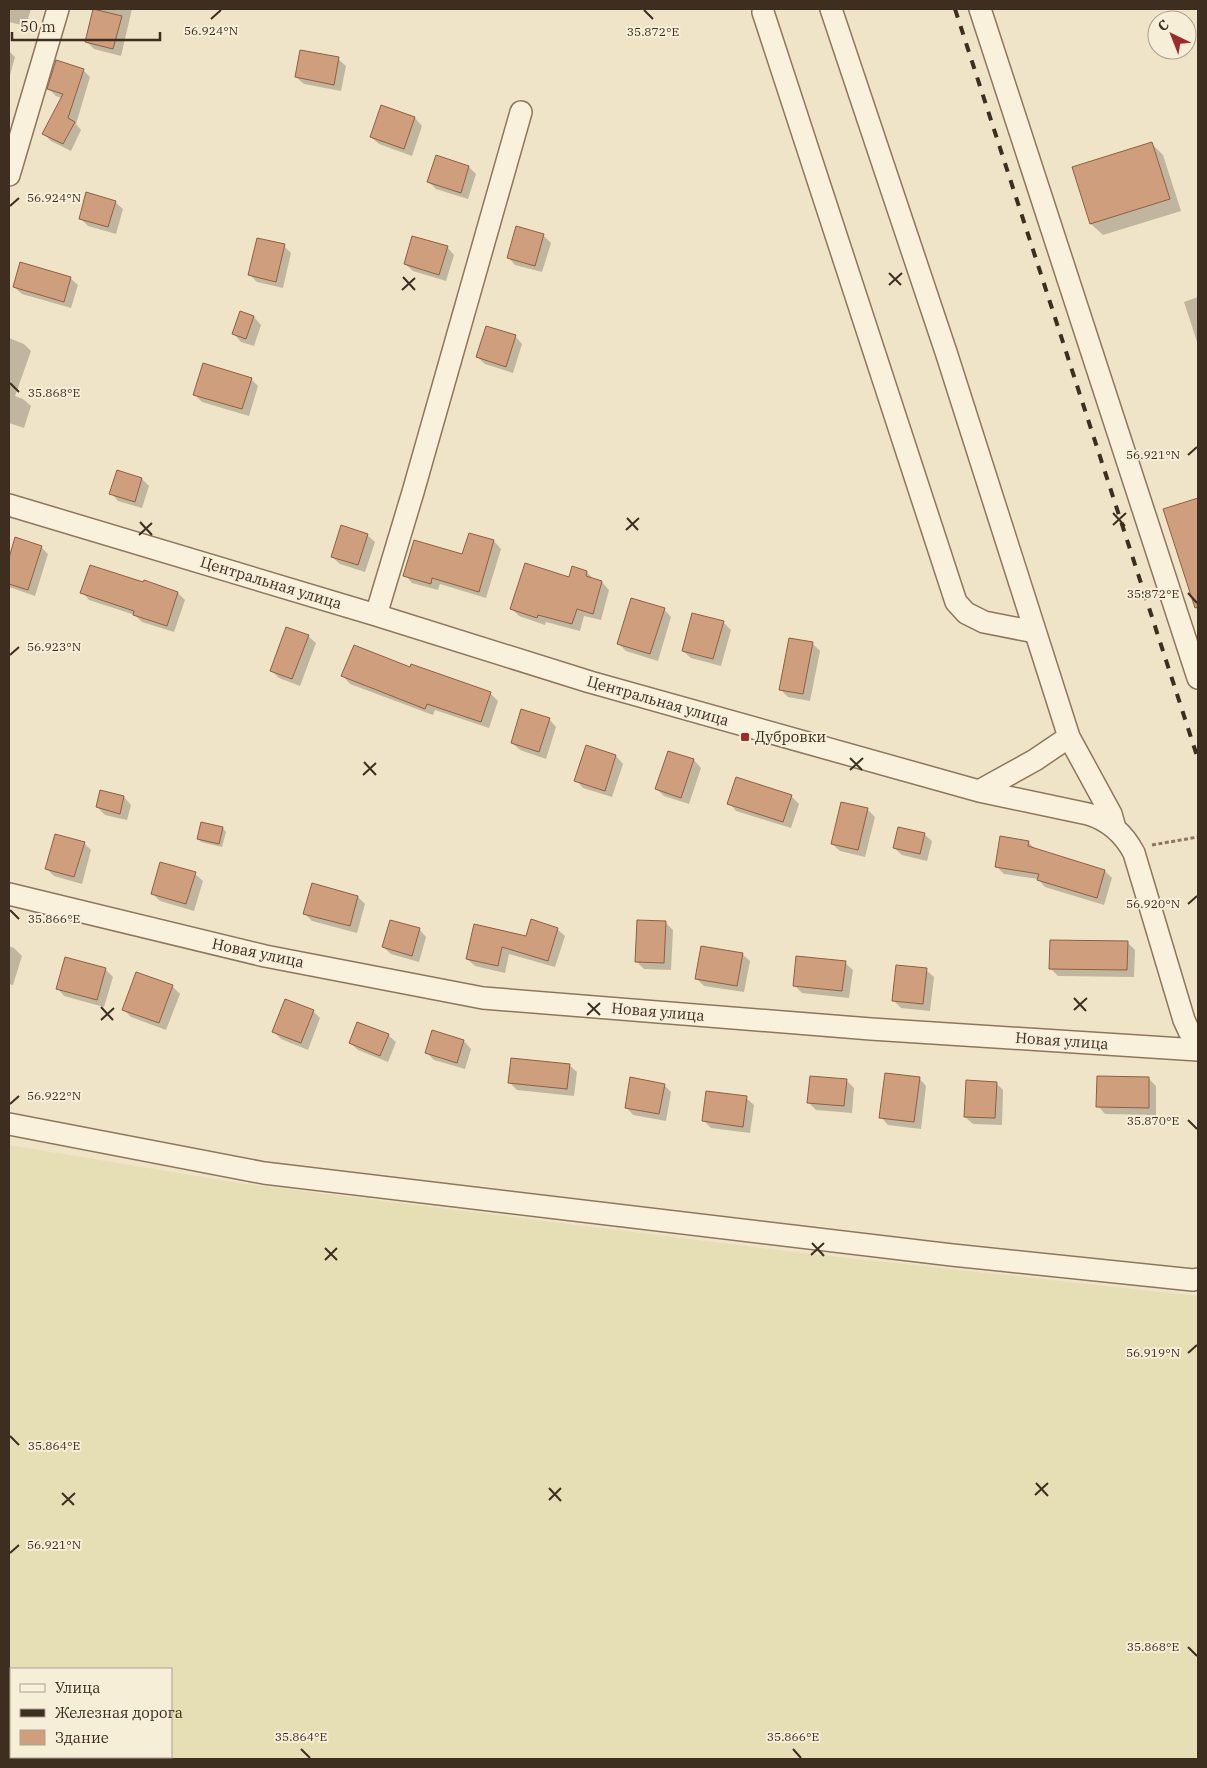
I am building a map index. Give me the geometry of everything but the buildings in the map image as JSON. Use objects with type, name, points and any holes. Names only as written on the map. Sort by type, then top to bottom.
[{"type":"street","points":[[9,175],[58,9]]},
{"type":"street","points":[[831,9],[946,352],[1069,737],[1111,814],[1118,831]]},
{"type":"street","points":[[980,9],[1198,678]]},
{"type":"street","points":[[764,12],[956,602],[966,614],[984,622],[1035,632]]},
{"type":"street","points":[[376,615],[416,482],[521,112]]},
{"type":"street","name":"Центральная улица","points":[[9,505],[376,615],[590,682],[979,792],[1088,814],[1100,819],[1118,831],[1132,849],[1138,861],[1184,1020],[1198,1043]]},
{"type":"street","points":[[979,792],[1035,760],[1069,737]]},
{"type":"street","name":"Новая улица","points":[[9,894],[266,956],[483,998],[871,1029],[1198,1050]]},
{"type":"street","points":[[9,1124],[264,1174],[952,1255],[1198,1279]]},
{"type":"path","points":[[1118,831],[1152,845],[1198,837]]},
{"type":"shaded area","points":[[9,1145],[245,1184],[811,1254],[1198,1296],[1198,1759],[9,1759]]},
{"type":"railway","points":[[955,9],[1198,759]]},
{"type":"place","name":"Дубровки","points":[[745,737]]}]
